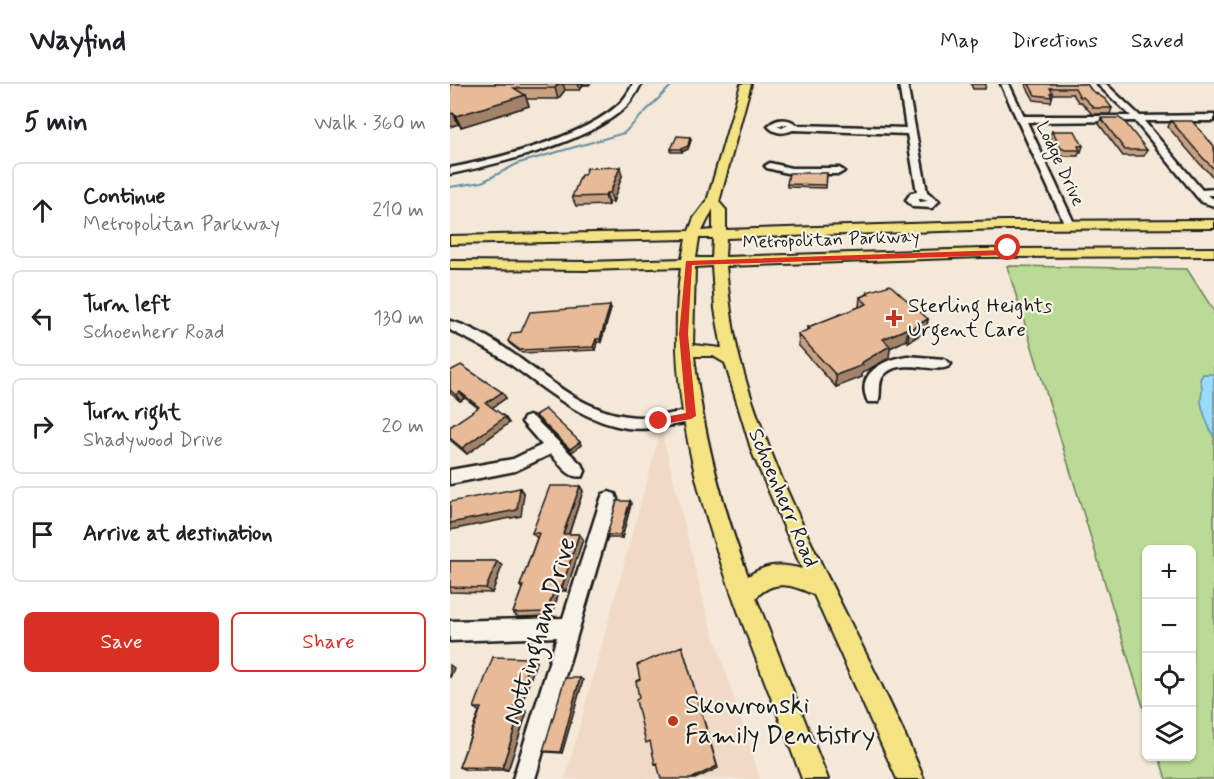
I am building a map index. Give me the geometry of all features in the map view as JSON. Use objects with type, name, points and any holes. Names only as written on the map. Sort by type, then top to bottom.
[{"type":"main road","name":"Schoenherr Road","points":[[746,84],[713,202],[703,210],[695,235],[689,263],[684,317],[684,351],[691,416],[715,511],[812,776]]},
{"type":"main road","name":"Schoenherr Road","points":[[713,202],[720,210],[718,234],[720,293],[732,360],[758,444],[911,779]]},
{"type":"main road","points":[[1130,224],[1118,227],[1112,234],[1116,242],[1130,252]]},
{"type":"main road","name":"Metropolitan Parkway","points":[[450,240],[1004,225],[1214,224]]},
{"type":"main road","points":[[1004,225],[1013,232],[1015,238],[1004,253]]},
{"type":"main road","name":"Metropolitan Parkway","points":[[450,265],[578,266],[1004,253],[1214,252]]},
{"type":"main road","points":[[720,293],[727,281],[737,272],[761,261]]},
{"type":"main road","points":[[684,351],[711,350],[725,354],[732,360]]},
{"type":"main road","points":[[744,595],[759,579],[779,574],[803,579],[822,588]]},
{"type":"street","points":[[450,171],[509,156],[574,133],[617,111],[630,97],[637,84]]},
{"type":"street","points":[[903,84],[922,194]]},
{"type":"street","name":"Lodge Drive","points":[[1005,84],[1070,225]]},
{"type":"street","points":[[1101,84],[1137,118],[1206,191],[1206,200],[1214,203]]},
{"type":"street","points":[[1021,118],[1214,118]]},
{"type":"street","points":[[793,127],[912,131]]},
{"type":"street","points":[[770,166],[791,171],[839,171]]},
{"type":"street","points":[[450,325],[509,357],[564,399],[585,411],[609,418],[637,422],[691,416]]},
{"type":"street","points":[[873,398],[872,387],[883,367],[897,361],[921,360],[944,364]]},
{"type":"street","points":[[529,422],[577,471]]},
{"type":"street","points":[[450,477],[517,466],[533,459],[552,446]]},
{"type":"street","name":"Nottingham Drive","points":[[524,779],[609,500]]},
{"type":"street","points":[[450,631],[570,627]]},
{"type":"shaded area","points":[[661,429],[704,604],[760,779],[565,779]]},
{"type":"green space","points":[[1007,266],[1187,269],[1214,311],[1214,779],[1166,779],[1160,761],[1196,761],[1196,545],[1142,545],[1142,703]]},
{"type":"water","points":[[1203,374],[1214,374],[1214,437],[1205,418],[1201,401],[1200,379]]},
{"type":"building","points":[[450,84],[558,84],[555,88],[514,88],[525,95],[456,116],[453,113],[450,114]]},
{"type":"building","points":[[1029,84],[1087,84],[1112,108],[1094,108],[1083,97],[1080,97],[1075,88],[1050,88],[1053,93],[1050,93],[1052,97],[1035,95]]},
{"type":"building","points":[[1101,118],[1119,118],[1124,121],[1147,150],[1125,150]]},
{"type":"building","points":[[1171,121],[1192,121],[1214,146],[1214,169],[1203,158]]},
{"type":"building","points":[[1052,131],[1075,131],[1083,146],[1078,146],[1080,150],[1065,150],[1061,148]]},
{"type":"building","points":[[677,136],[690,137],[688,146],[671,149]]},
{"type":"building","points":[[620,167],[610,193],[606,193],[605,196],[572,197],[581,175],[584,175],[587,168]]},
{"type":"building","points":[[789,173],[827,173],[826,185],[787,184]]},
{"type":"building","points":[[890,285],[928,319],[909,330],[908,328],[883,339],[890,346],[861,363],[863,365],[836,375],[798,334],[810,329],[808,327],[867,304],[860,297],[869,294],[867,292]]},
{"type":"building","points":[[610,306],[600,339],[596,339],[593,347],[520,350],[508,341],[512,333],[521,332],[530,312]]},
{"type":"building","points":[[461,365],[502,392],[486,403],[505,417],[462,448],[450,438],[450,427],[479,407],[460,392],[456,395],[450,390],[450,371]]},
{"type":"building","points":[[545,409],[580,442],[570,449],[535,415]]},
{"type":"building","points":[[550,486],[580,486],[563,534],[579,534],[562,587],[555,587],[547,612],[513,613],[539,533],[532,533]]},
{"type":"building","points":[[520,488],[517,510],[450,523],[450,502]]},
{"type":"building","points":[[617,501],[630,501],[620,535],[607,535]]},
{"type":"building","points":[[450,561],[497,561],[486,588],[450,587]]},
{"type":"building","points":[[682,646],[717,766],[691,779],[661,779],[650,741],[646,743],[636,700],[639,698],[636,681],[640,679],[637,665]]},
{"type":"building","points":[[493,657],[531,658],[513,709],[521,709],[502,768],[459,767],[481,708],[474,708]]},
{"type":"building","points":[[565,678],[580,678],[560,752],[543,751]]},
{"type":"waterway","points":[[450,187],[482,182],[519,163],[624,133],[671,86]]},
{"type":"place","name":"Sterling Heights Urgent Care","points":[[894,318]]},
{"type":"place","name":"Skowronski Family Dentistry","points":[[673,721]]},
{"type":"route","points":[[659,421],[691,416],[684,334],[689,263],[1004,253],[1008,248]]}]
